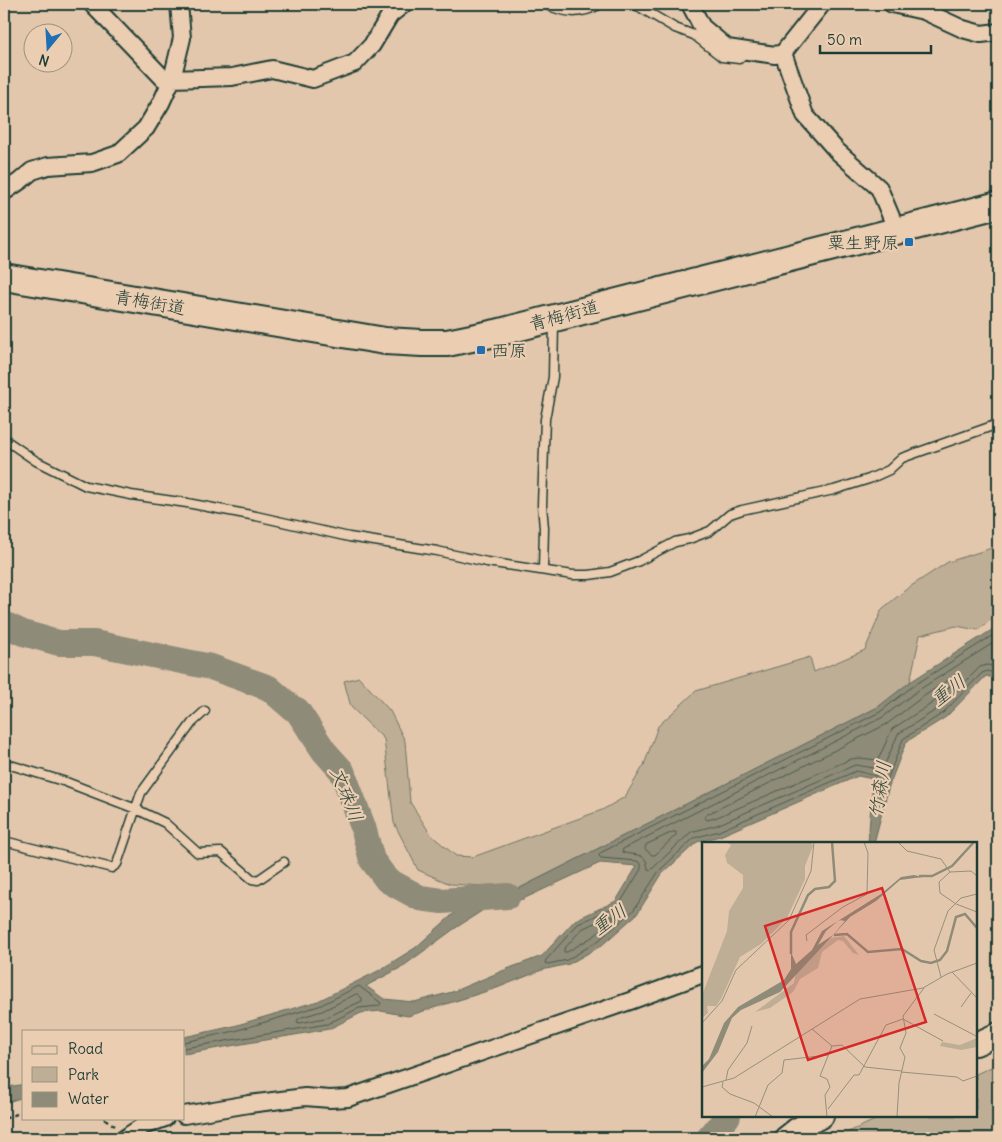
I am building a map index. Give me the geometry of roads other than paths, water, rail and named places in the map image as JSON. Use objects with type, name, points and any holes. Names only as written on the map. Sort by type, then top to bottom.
[{"type":"highway","name":"青梅街道","points":[[4,277],[385,341],[447,342],[496,333],[998,205]]},
{"type":"main road","points":[[977,1044],[998,1034]]},
{"type":"main road","points":[[786,1138],[796,1130],[820,1117]]},
{"type":"street","points":[[92,4],[164,79],[232,77],[272,69],[313,79],[355,64],[372,45],[390,15],[404,4]]},
{"type":"street","points":[[4,192],[32,170],[48,166],[92,163],[118,154],[146,128],[172,79],[182,38],[179,4]]},
{"type":"street","points":[[690,4],[702,27],[727,48],[775,54],[783,52],[822,4]]},
{"type":"street","points":[[892,4],[924,11],[963,29],[982,34],[998,32]]},
{"type":"street","points":[[783,52],[805,115],[837,151],[879,188],[897,231]]},
{"type":"street","points":[[185,1115],[248,1104],[306,1097],[348,1098],[702,974]]},
{"type":"street","points":[[125,1138],[143,1126],[160,1120]]},
{"type":"lane","points":[[542,4],[569,12],[588,11],[602,4]]},
{"type":"lane","points":[[634,4],[675,28],[694,35],[722,57],[739,58],[747,50]]},
{"type":"lane","points":[[543,570],[544,528],[542,505],[545,419],[553,377],[554,318]]},
{"type":"lane","points":[[4,439],[36,461],[86,486],[256,516],[349,537],[437,551],[488,562],[589,576],[610,572],[640,561],[675,542],[710,531],[730,514],[834,490],[869,479],[889,470],[902,458],[998,424]]},
{"type":"lane","points":[[4,841],[112,868],[118,864],[141,793],[192,722],[205,711]]},
{"type":"lane","points":[[4,763],[66,782],[136,809],[165,823],[198,853],[222,852],[252,879],[258,880],[284,862]]},
{"type":"water","name":"重川","points":[[998,626],[998,679],[986,676],[946,717],[906,742],[889,786],[874,842],[868,842],[873,779],[858,776],[720,836],[697,842],[662,874],[637,914],[601,946],[569,964],[542,970],[497,988],[408,1016],[381,1011],[361,1013],[329,1029],[185,1054],[185,1037],[234,1026],[318,1001],[378,971],[415,948],[460,908],[481,893],[520,888],[878,707],[910,682]],"holes":[[[600,863],[637,866],[616,901],[575,920],[542,956],[452,992],[414,1002],[384,999],[366,986],[402,967],[494,903],[523,899]]]},
{"type":"water","points":[[22,1084],[22,1098],[4,1103],[4,1088]]},
{"type":"waterway","name":"文珠川","points":[[4,624],[23,633],[59,643],[94,643],[211,667],[269,688],[292,708],[297,710],[324,751],[342,771],[363,827],[372,860],[387,880],[420,898],[442,901],[508,896]]},
{"type":"waterway","name":"竹森川","points":[[709,1138],[727,1117]]},
{"type":"place","name":"粟生野原","points":[[909,242]]},
{"type":"place","name":"西原","points":[[481,350]]}]
